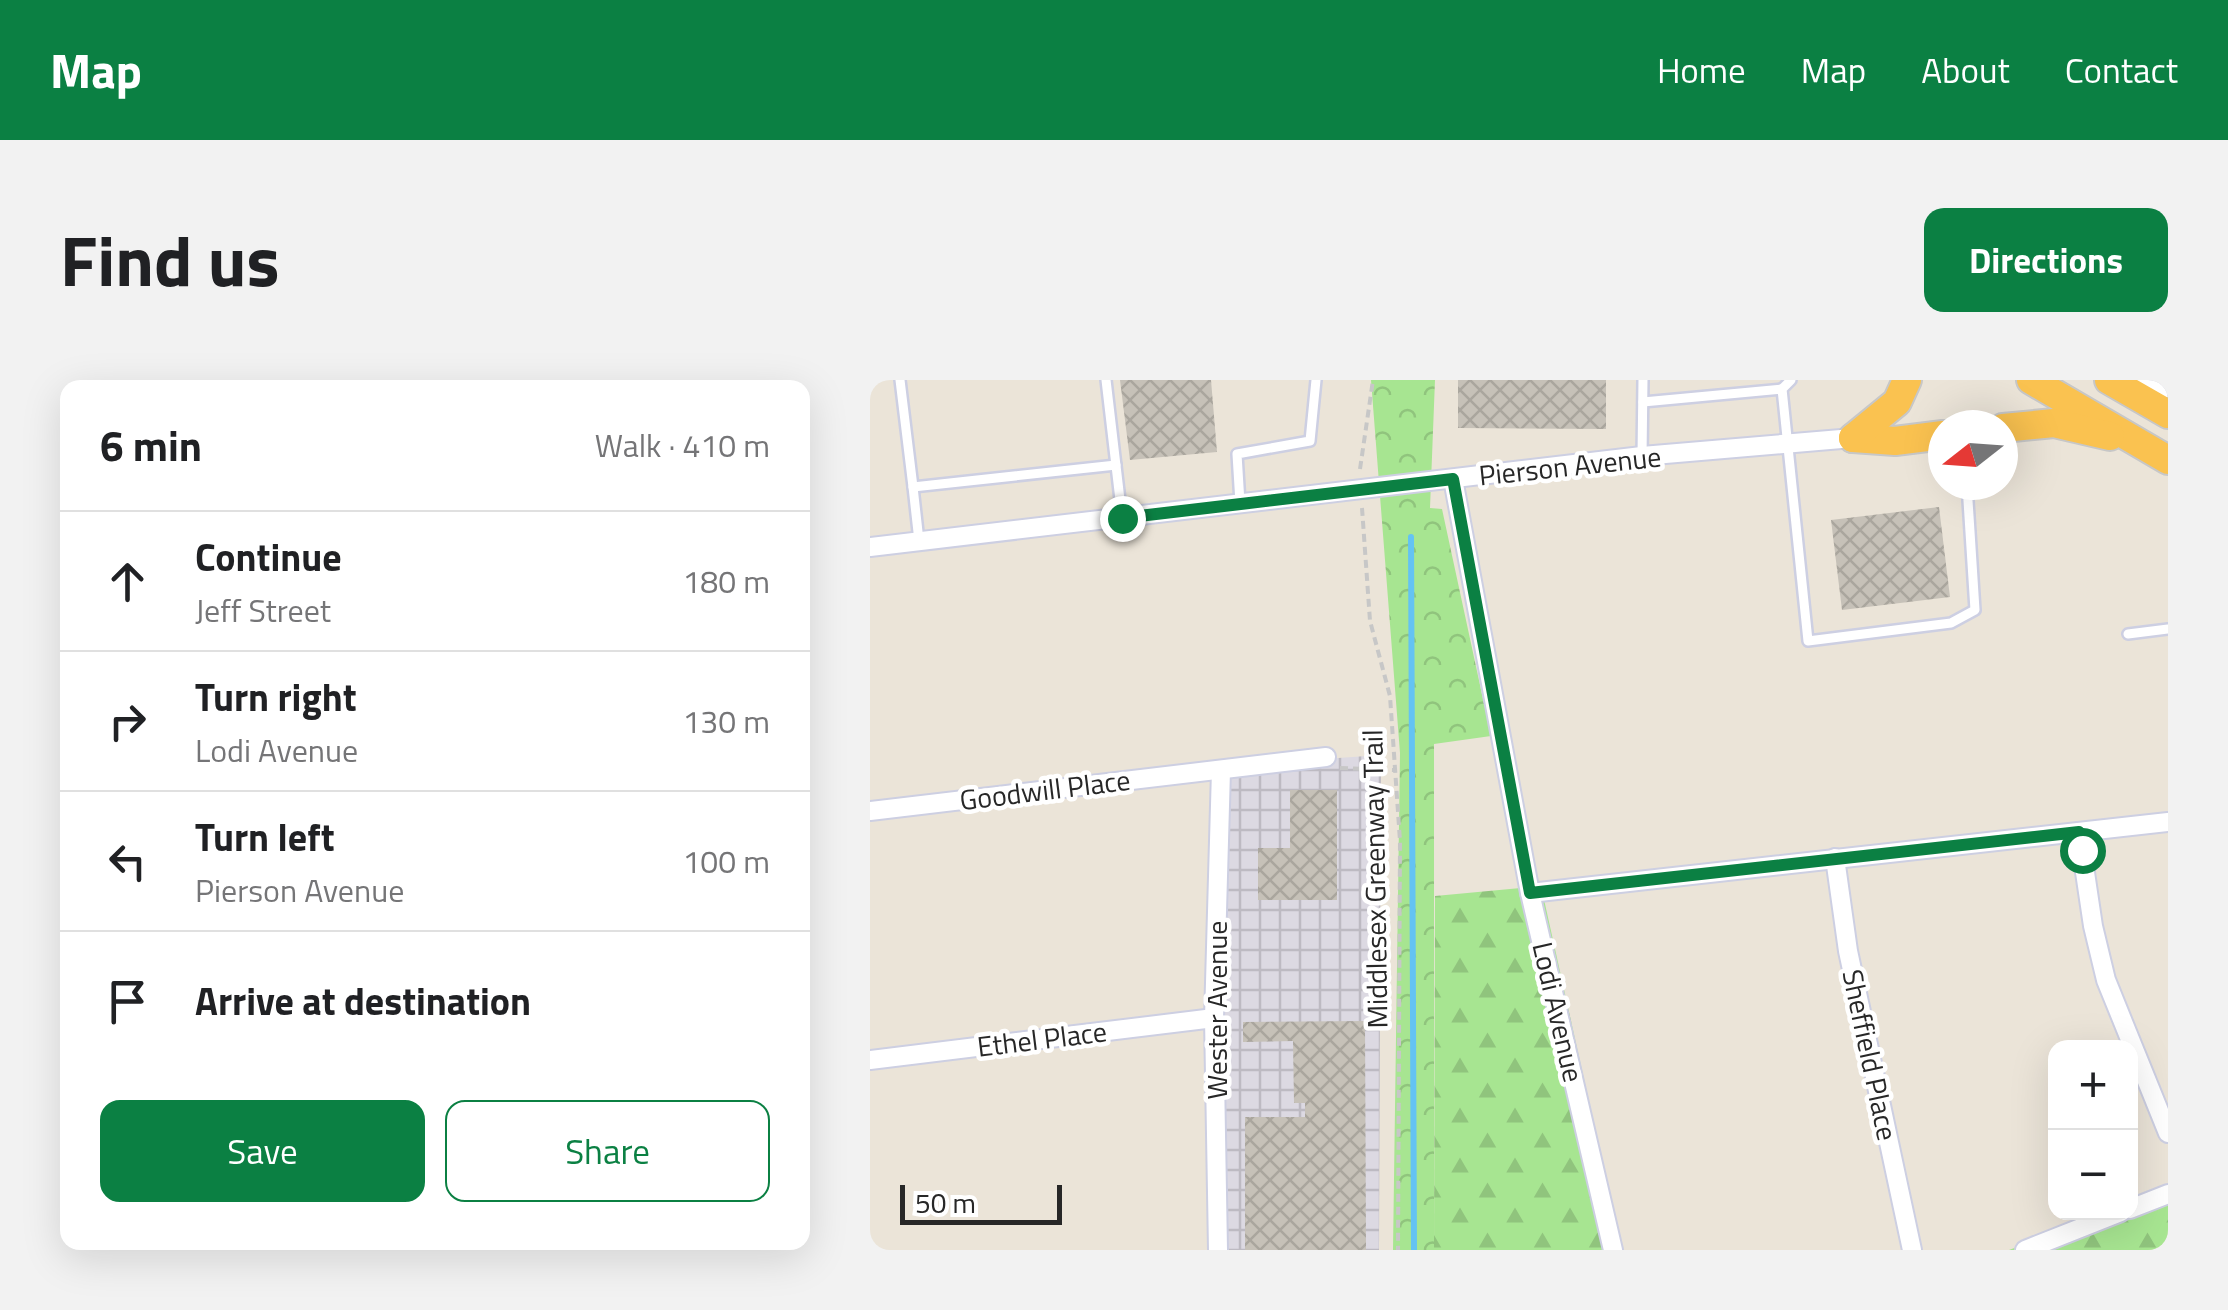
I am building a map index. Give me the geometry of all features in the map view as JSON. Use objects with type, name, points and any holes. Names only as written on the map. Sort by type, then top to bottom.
[{"type":"highway","points":[[1853,438],[1897,402],[1907,380]]},
{"type":"highway","points":[[2032,380],[2168,460]]},
{"type":"highway","points":[[2116,384],[2168,414]]},
{"type":"highway","points":[[2018,427],[2054,423],[2138,442]]},
{"type":"highway","points":[[1853,438],[1895,441],[1928,437]]},
{"type":"street","points":[[2116,384],[2168,388]]},
{"type":"street","name":"Pierson Avenue","points":[[870,547],[1642,456],[1853,438]]},
{"type":"street","name":"Lodi Avenue","points":[[1453,479],[1530,893],[1612,1250]]},
{"type":"street","name":"Goodwill Place","points":[[870,811],[1326,757]]},
{"type":"street","name":"Wester Avenue","points":[[1218,1250],[1214,1018],[1221,770]]},
{"type":"street","points":[[1530,893],[2168,822]]},
{"type":"street","points":[[2079,832],[2093,926],[2106,980],[2168,1133]]},
{"type":"street","name":"Sheffield Place","points":[[1835,858],[1848,950],[1912,1250]]},
{"type":"street","name":"Ethel Place","points":[[870,1060],[1214,1018]]},
{"type":"street","points":[[2138,1206],[2168,1194]]},
{"type":"street","points":[[2025,1250],[2101,1220]]},
{"type":"lane","points":[[900,380],[920,541]]},
{"type":"lane","points":[[1106,380],[1122,518]]},
{"type":"lane","points":[[1240,504],[1236,454],[1310,441],[1316,380]]},
{"type":"lane","points":[[1642,456],[1643,380]]},
{"type":"lane","points":[[1643,402],[1782,389],[1792,380]]},
{"type":"lane","points":[[1782,389],[1808,642],[1951,623],[1975,610],[1968,500]]},
{"type":"lane","points":[[913,487],[1116,465]]},
{"type":"lane","points":[[2128,634],[2168,629]]},
{"type":"path","points":[[1360,480],[1373,380]]},
{"type":"path","name":"Middlesex Greenway Trail","points":[[1362,510],[1370,620],[1390,696],[1400,841],[1398,1250]]},
{"type":"path","points":[[1326,757],[1334,768],[1396,770]]},
{"type":"shaded area","points":[[1381,755],[1379,1250],[1223,1250],[1225,766]]},
{"type":"green space","points":[[1371,380],[1435,380],[1430,508],[1442,509],[1491,736],[1434,744],[1434,1250],[1393,1250],[1400,753]]},
{"type":"green space","points":[[1541,886],[1622,1250],[1434,1250],[1435,896]]},
{"type":"green space","points":[[2168,1190],[2168,1250],[2009,1250],[2088,1220],[2138,1220],[2138,1201]]},
{"type":"building","points":[[1120,380],[1211,380],[1217,452],[1130,460]]},
{"type":"building","points":[[1458,380],[1606,380],[1606,429],[1458,428]]},
{"type":"building","points":[[1939,507],[1950,597],[1842,610],[1831,520]]},
{"type":"building","points":[[1290,790],[1337,790],[1337,900],[1258,900],[1258,848],[1290,848]]},
{"type":"building","points":[[1365,1021],[1366,1250],[1245,1250],[1245,1117],[1305,1117],[1305,1103],[1294,1103],[1293,1041],[1243,1042],[1243,1022]]},
{"type":"waterway","points":[[1411,537],[1414,1250]]},
{"type":"route","points":[[1122,518],[1453,479],[1530,893],[2079,832],[2082,850]]}]
